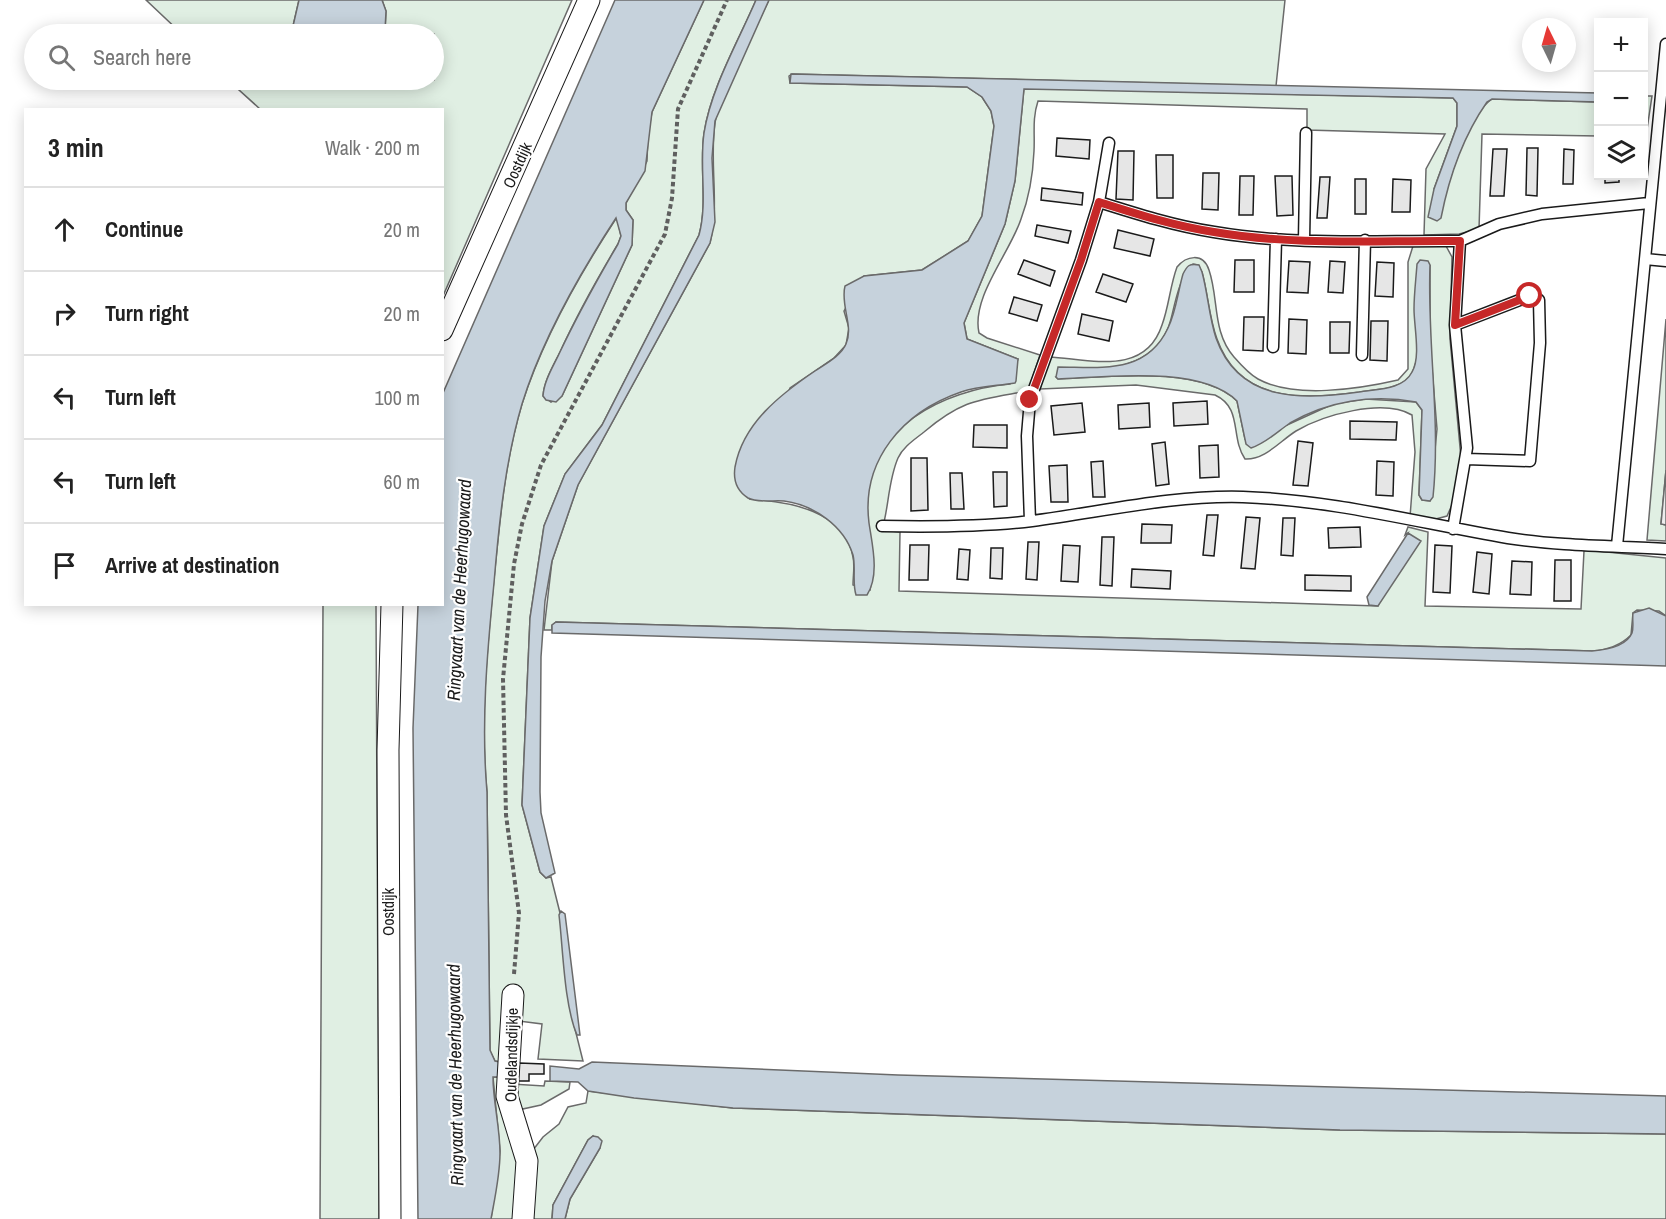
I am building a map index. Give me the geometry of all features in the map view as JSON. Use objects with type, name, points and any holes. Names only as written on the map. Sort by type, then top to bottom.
[{"type":"street","name":"Oostdijk","points":[[444,326],[589,0]]},
{"type":"street","name":"Oostdijk","points":[[390,1219],[388,750],[392,606]]},
{"type":"street","name":"Oudelandsdijkje","points":[[513,995],[507,1096],[527,1161],[523,1219]]},
{"type":"lane","points":[[1617,546],[1666,44]]},
{"type":"lane","points":[[1305,240],[1306,133]]},
{"type":"lane","points":[[1030,521],[1027,436],[1030,400],[1081,260],[1099,202],[1109,143]]},
{"type":"lane","points":[[1099,202],[1168,223],[1215,232],[1275,239],[1460,241],[1499,224],[1532,216],[1649,203]]},
{"type":"lane","points":[[1273,348],[1275,239]]},
{"type":"lane","points":[[1362,355],[1365,240]]},
{"type":"lane","points":[[1454,529],[1466,459],[1466,417],[1455,325],[1460,241]]},
{"type":"lane","points":[[1645,259],[1666,261]]},
{"type":"lane","points":[[1455,325],[1533,295],[1539,300],[1540,343],[1530,461],[1466,459]]},
{"type":"lane","points":[[882,526],[976,526],[1030,521],[1177,499],[1242,497],[1344,505],[1454,529],[1511,538],[1666,549]]},
{"type":"path","points":[[513,995],[519,913],[506,815],[503,679],[513,575],[522,524],[541,465],[664,234],[672,198],[678,109],[727,0]]},
{"type":"green space","points":[[146,0],[299,0],[293,24],[171,24]]},
{"type":"green space","points":[[382,0],[572,0],[444,294],[444,108],[259,108],[239,90],[444,90],[444,24],[385,24],[386,11]]},
{"type":"green space","points":[[704,0],[756,0],[726,65],[708,116],[703,146],[703,210],[699,235],[602,425],[565,474],[544,526],[530,618],[522,805],[540,872],[546,878],[551,877],[560,913],[570,1009],[583,1061],[538,1059],[542,1024],[519,1021],[500,1062],[495,1061],[490,1051],[484,712],[496,557],[511,447],[522,404],[551,331],[589,261],[617,217],[621,236],[618,244],[580,311],[547,379],[543,396],[551,402],[562,396],[632,245],[633,220],[626,210],[626,203],[647,161],[652,112]]},
{"type":"green space","points":[[769,0],[1285,0],[1276,86],[792,74],[789,76],[790,83],[967,87],[982,97],[991,111],[994,126],[982,216],[968,241],[922,270],[864,276],[844,311],[849,328],[846,345],[834,358],[790,388],[750,499],[798,506],[827,519],[848,541],[853,557],[853,585],[870,590],[872,558],[867,504],[870,477],[880,454],[895,434],[914,417],[936,404],[960,394],[1010,384],[1018,359],[967,339],[964,323],[1005,224],[1015,181],[1024,88],[1453,98],[1457,103],[1457,126],[1434,189],[1446,191],[1470,128],[1484,106],[1492,99],[1594,102],[1594,136],[1482,134],[1479,229],[1459,234],[1424,235],[1426,169],[1445,134],[1307,130],[1307,109],[1038,101],[1034,120],[1033,168],[1026,203],[1016,232],[986,290],[978,319],[979,333],[987,338],[1040,355],[1028,391],[984,399],[961,407],[938,421],[906,447],[900,454],[895,467],[882,530],[900,532],[899,591],[1378,606],[1408,533],[1405,535],[1408,527],[1428,532],[1425,606],[1581,609],[1584,551],[1587,550],[1666,558],[1666,616],[1659,611],[1637,610],[1633,613],[1631,635],[1613,647],[1592,651],[556,622],[552,625],[552,630],[544,630],[552,561],[578,485],[710,243],[714,213],[713,138],[718,110],[730,78]]},
{"type":"green space","points":[[1648,96],[1652,96],[1648,123]]},
{"type":"green space","points":[[1413,246],[1446,246],[1452,257],[1450,339],[1461,458],[1452,505],[1447,516],[1432,520],[1410,517],[1415,452],[1412,415],[1400,410],[1370,408],[1321,419],[1296,431],[1259,456],[1245,459],[1238,442],[1233,415],[1224,401],[1215,395],[1136,385],[1040,389],[1049,357],[1114,361],[1129,359],[1143,352],[1154,341],[1162,325],[1177,267],[1189,258],[1199,258],[1206,264],[1212,281],[1222,337],[1234,357],[1251,375],[1273,385],[1308,390],[1346,389],[1398,380],[1408,369],[1408,262]],"holes":[[[1193,264],[1198,265],[1202,272],[1214,331],[1230,363],[1247,380],[1267,390],[1290,395],[1314,396],[1389,388],[1408,379],[1418,352],[1430,265],[1430,344],[1437,429],[1430,501],[1422,500],[1419,495],[1422,410],[1416,402],[1365,399],[1333,404],[1287,425],[1245,439],[1237,401],[1221,390],[1200,382],[1152,376],[1058,379],[1056,377],[1124,365],[1140,359],[1153,349],[1164,336],[1184,276]]]},
{"type":"green space","points":[[1666,319],[1666,470],[1661,524],[1666,525],[1666,541],[1647,540]]},
{"type":"green space","points":[[323,606],[376,606],[379,1219],[320,1219]]},
{"type":"green space","points":[[493,1077],[498,1077],[519,1152],[518,1219],[491,1219],[500,1151]]},
{"type":"green space","points":[[545,1081],[570,1082],[569,1089],[541,1105],[518,1110],[512,1084],[544,1086]]},
{"type":"green space","points":[[588,1091],[733,1108],[1340,1130],[1666,1134],[1666,1219],[565,1219],[570,1199],[600,1148],[593,1136],[588,1140],[553,1205],[552,1219],[529,1219],[533,1150],[543,1137],[559,1124],[568,1107],[586,1103]]},
{"type":"shaded area","points":[[1666,470],[1666,525],[1661,524]]},
{"type":"water","points":[[299,0],[382,0],[386,11],[385,24],[293,24]]},
{"type":"water","name":"Ringvaart van de Heerhugowaard","points":[[615,0],[704,0],[652,112],[645,171],[626,203],[626,210],[633,220],[632,245],[562,396],[556,402],[546,400],[543,396],[549,374],[618,244],[621,236],[616,218],[575,285],[530,380],[516,426],[507,470],[489,635],[485,714],[490,1050],[495,1061],[500,1062],[498,1077],[493,1077],[500,1161],[491,1219],[418,1219],[413,728],[418,606],[444,606],[444,391]]},
{"type":"water","points":[[756,0],[769,0],[715,121],[712,158],[715,222],[710,243],[578,485],[552,561],[545,601],[541,657],[541,813],[555,873],[546,878],[540,872],[522,805],[530,618],[544,526],[565,474],[602,425],[699,235],[703,210],[703,146],[708,116],[726,65]]},
{"type":"water","points":[[791,74],[1594,93],[1594,102],[1492,99],[1487,102],[1464,144],[1452,173],[1441,218],[1437,221],[1428,217],[1434,189],[1457,126],[1457,103],[1453,98],[1024,89],[1015,181],[1005,224],[964,323],[967,339],[1018,359],[1016,381],[967,390],[940,401],[921,412],[890,441],[879,459],[868,500],[874,559],[873,578],[867,595],[856,595],[853,555],[843,535],[817,512],[806,507],[784,501],[756,500],[744,495],[737,485],[735,476],[739,451],[755,423],[765,411],[844,348],[849,330],[844,301],[845,286],[864,276],[922,270],[968,241],[982,216],[994,126],[991,111],[982,97],[967,87],[790,83]]},
{"type":"water","points":[[1420,260],[1428,261],[1430,265],[1435,468],[1433,497],[1430,501],[1422,500],[1419,495],[1422,410],[1416,402],[1367,399],[1320,409],[1290,423],[1267,440],[1251,448],[1246,444],[1237,401],[1221,390],[1201,382],[1152,376],[1058,379],[1056,377],[1058,367],[1090,368],[1121,365],[1148,354],[1159,343],[1168,328],[1184,271],[1196,264],[1202,272],[1216,338],[1226,359],[1240,375],[1257,386],[1295,396],[1338,395],[1389,388],[1408,378],[1415,366],[1414,303],[1417,264]]},
{"type":"water","points":[[1408,533],[1421,541],[1378,606],[1369,605],[1367,597]]},
{"type":"water","points":[[1649,608],[1666,616],[1666,666],[552,633],[552,625],[556,622],[1592,651],[1609,649],[1625,642],[1632,633],[1633,613]]},
{"type":"water","points":[[561,911],[565,914],[580,1035],[577,1035],[569,1008],[559,915]]},
{"type":"water","points":[[592,1062],[898,1075],[1666,1096],[1666,1134],[1340,1130],[733,1108],[634,1098],[588,1091],[578,1082],[550,1081],[550,1066],[579,1069]]},
{"type":"water","points":[[593,1136],[602,1141],[600,1148],[570,1199],[565,1219],[552,1219],[553,1205],[588,1140]]},
{"type":"building","points":[[1057,138],[1090,140],[1089,159],[1056,156]]},
{"type":"building","points":[[1527,148],[1538,148],[1537,196],[1526,195]]},
{"type":"building","points":[[1493,149],[1507,149],[1504,196],[1490,196]]},
{"type":"building","points":[[1564,149],[1574,150],[1573,184],[1563,184]]},
{"type":"building","points":[[1118,151],[1134,151],[1133,200],[1116,199]]},
{"type":"building","points":[[1156,155],[1173,155],[1173,198],[1157,198]]},
{"type":"building","points":[[1203,173],[1219,173],[1218,210],[1202,209]]},
{"type":"building","points":[[1240,176],[1254,176],[1253,215],[1239,215]]},
{"type":"building","points":[[1275,176],[1292,176],[1293,215],[1277,216]]},
{"type":"building","points":[[1320,177],[1330,177],[1327,218],[1317,218]]},
{"type":"building","points":[[1355,179],[1366,179],[1366,214],[1355,214]]},
{"type":"building","points":[[1393,179],[1411,180],[1410,212],[1392,212]]},
{"type":"building","points":[[1605,180],[1619,180],[1619,182],[1605,183]]},
{"type":"building","points":[[1042,188],[1083,193],[1082,205],[1041,200]]},
{"type":"building","points":[[1037,225],[1071,231],[1068,243],[1035,236]]},
{"type":"building","points":[[1118,230],[1154,239],[1150,256],[1114,248]]},
{"type":"building","points":[[1024,260],[1055,271],[1050,286],[1018,274]]},
{"type":"building","points":[[1235,260],[1254,260],[1254,292],[1234,292]]},
{"type":"building","points":[[1289,261],[1310,262],[1308,293],[1287,292]]},
{"type":"building","points":[[1330,261],[1345,262],[1343,293],[1328,292]]},
{"type":"building","points":[[1377,262],[1394,263],[1393,297],[1375,296]]},
{"type":"building","points":[[1103,274],[1133,284],[1126,302],[1096,292]]},
{"type":"building","points":[[1014,297],[1042,305],[1037,321],[1009,313]]},
{"type":"building","points":[[1082,314],[1113,321],[1109,341],[1078,334]]},
{"type":"building","points":[[1244,317],[1264,317],[1263,351],[1243,350]]},
{"type":"building","points":[[1289,319],[1307,320],[1306,354],[1288,353]]},
{"type":"building","points":[[1371,321],[1388,321],[1387,361],[1370,360]]},
{"type":"building","points":[[1330,322],[1350,322],[1349,353],[1330,353]]},
{"type":"building","points":[[1207,401],[1208,424],[1174,426],[1173,403]]},
{"type":"building","points":[[1082,403],[1085,432],[1054,435],[1051,406]]},
{"type":"building","points":[[1149,403],[1150,427],[1119,429],[1118,405]]},
{"type":"building","points":[[1350,421],[1397,422],[1396,440],[1350,439]]},
{"type":"building","points":[[974,425],[1007,425],[1007,448],[973,447]]},
{"type":"building","points":[[1298,441],[1313,443],[1308,486],[1293,485]]},
{"type":"building","points":[[1165,442],[1169,484],[1156,486],[1152,444]]},
{"type":"building","points":[[1218,445],[1219,477],[1200,478],[1199,446]]},
{"type":"building","points":[[911,458],[927,458],[928,510],[911,511]]},
{"type":"building","points":[[1103,461],[1105,497],[1093,497],[1091,462]]},
{"type":"building","points":[[1377,461],[1394,462],[1393,496],[1376,495]]},
{"type":"building","points":[[1067,465],[1068,502],[1051,502],[1049,466]]},
{"type":"building","points":[[993,472],[1007,472],[1007,506],[994,507]]},
{"type":"building","points":[[950,473],[962,473],[964,509],[951,509]]},
{"type":"building","points":[[1207,515],[1218,515],[1214,556],[1203,555]]},
{"type":"building","points":[[1246,517],[1260,518],[1255,569],[1241,568]]},
{"type":"building","points":[[1283,518],[1295,518],[1293,556],[1281,555]]},
{"type":"building","points":[[1142,524],[1172,525],[1171,543],[1141,543]]},
{"type":"building","points":[[1360,527],[1361,547],[1329,548],[1328,528]]},
{"type":"building","points":[[1102,537],[1114,537],[1112,586],[1100,585]]},
{"type":"building","points":[[1028,542],[1039,542],[1037,580],[1026,579]]},
{"type":"building","points":[[910,545],[929,545],[928,580],[909,580]]},
{"type":"building","points":[[1063,545],[1080,546],[1078,582],[1061,581]]},
{"type":"building","points":[[1435,545],[1452,546],[1450,593],[1433,592]]},
{"type":"building","points":[[991,548],[1003,548],[1002,579],[990,578]]},
{"type":"building","points":[[959,549],[970,550],[968,580],[957,579]]},
{"type":"building","points":[[1477,552],[1492,554],[1489,594],[1473,592]]},
{"type":"building","points":[[1555,560],[1571,560],[1571,601],[1554,601]]},
{"type":"building","points":[[1512,561],[1532,562],[1531,595],[1510,594]]},
{"type":"building","points":[[1132,569],[1171,571],[1170,589],[1131,587]]},
{"type":"building","points":[[1305,575],[1351,576],[1351,591],[1305,590]]},
{"type":"building","points":[[519,1063],[544,1064],[544,1074],[529,1074],[529,1081],[518,1081]]},
{"type":"route","points":[[1030,400],[1081,260],[1099,202],[1168,223],[1253,237],[1305,240],[1460,241],[1455,325],[1530,296]]}]
